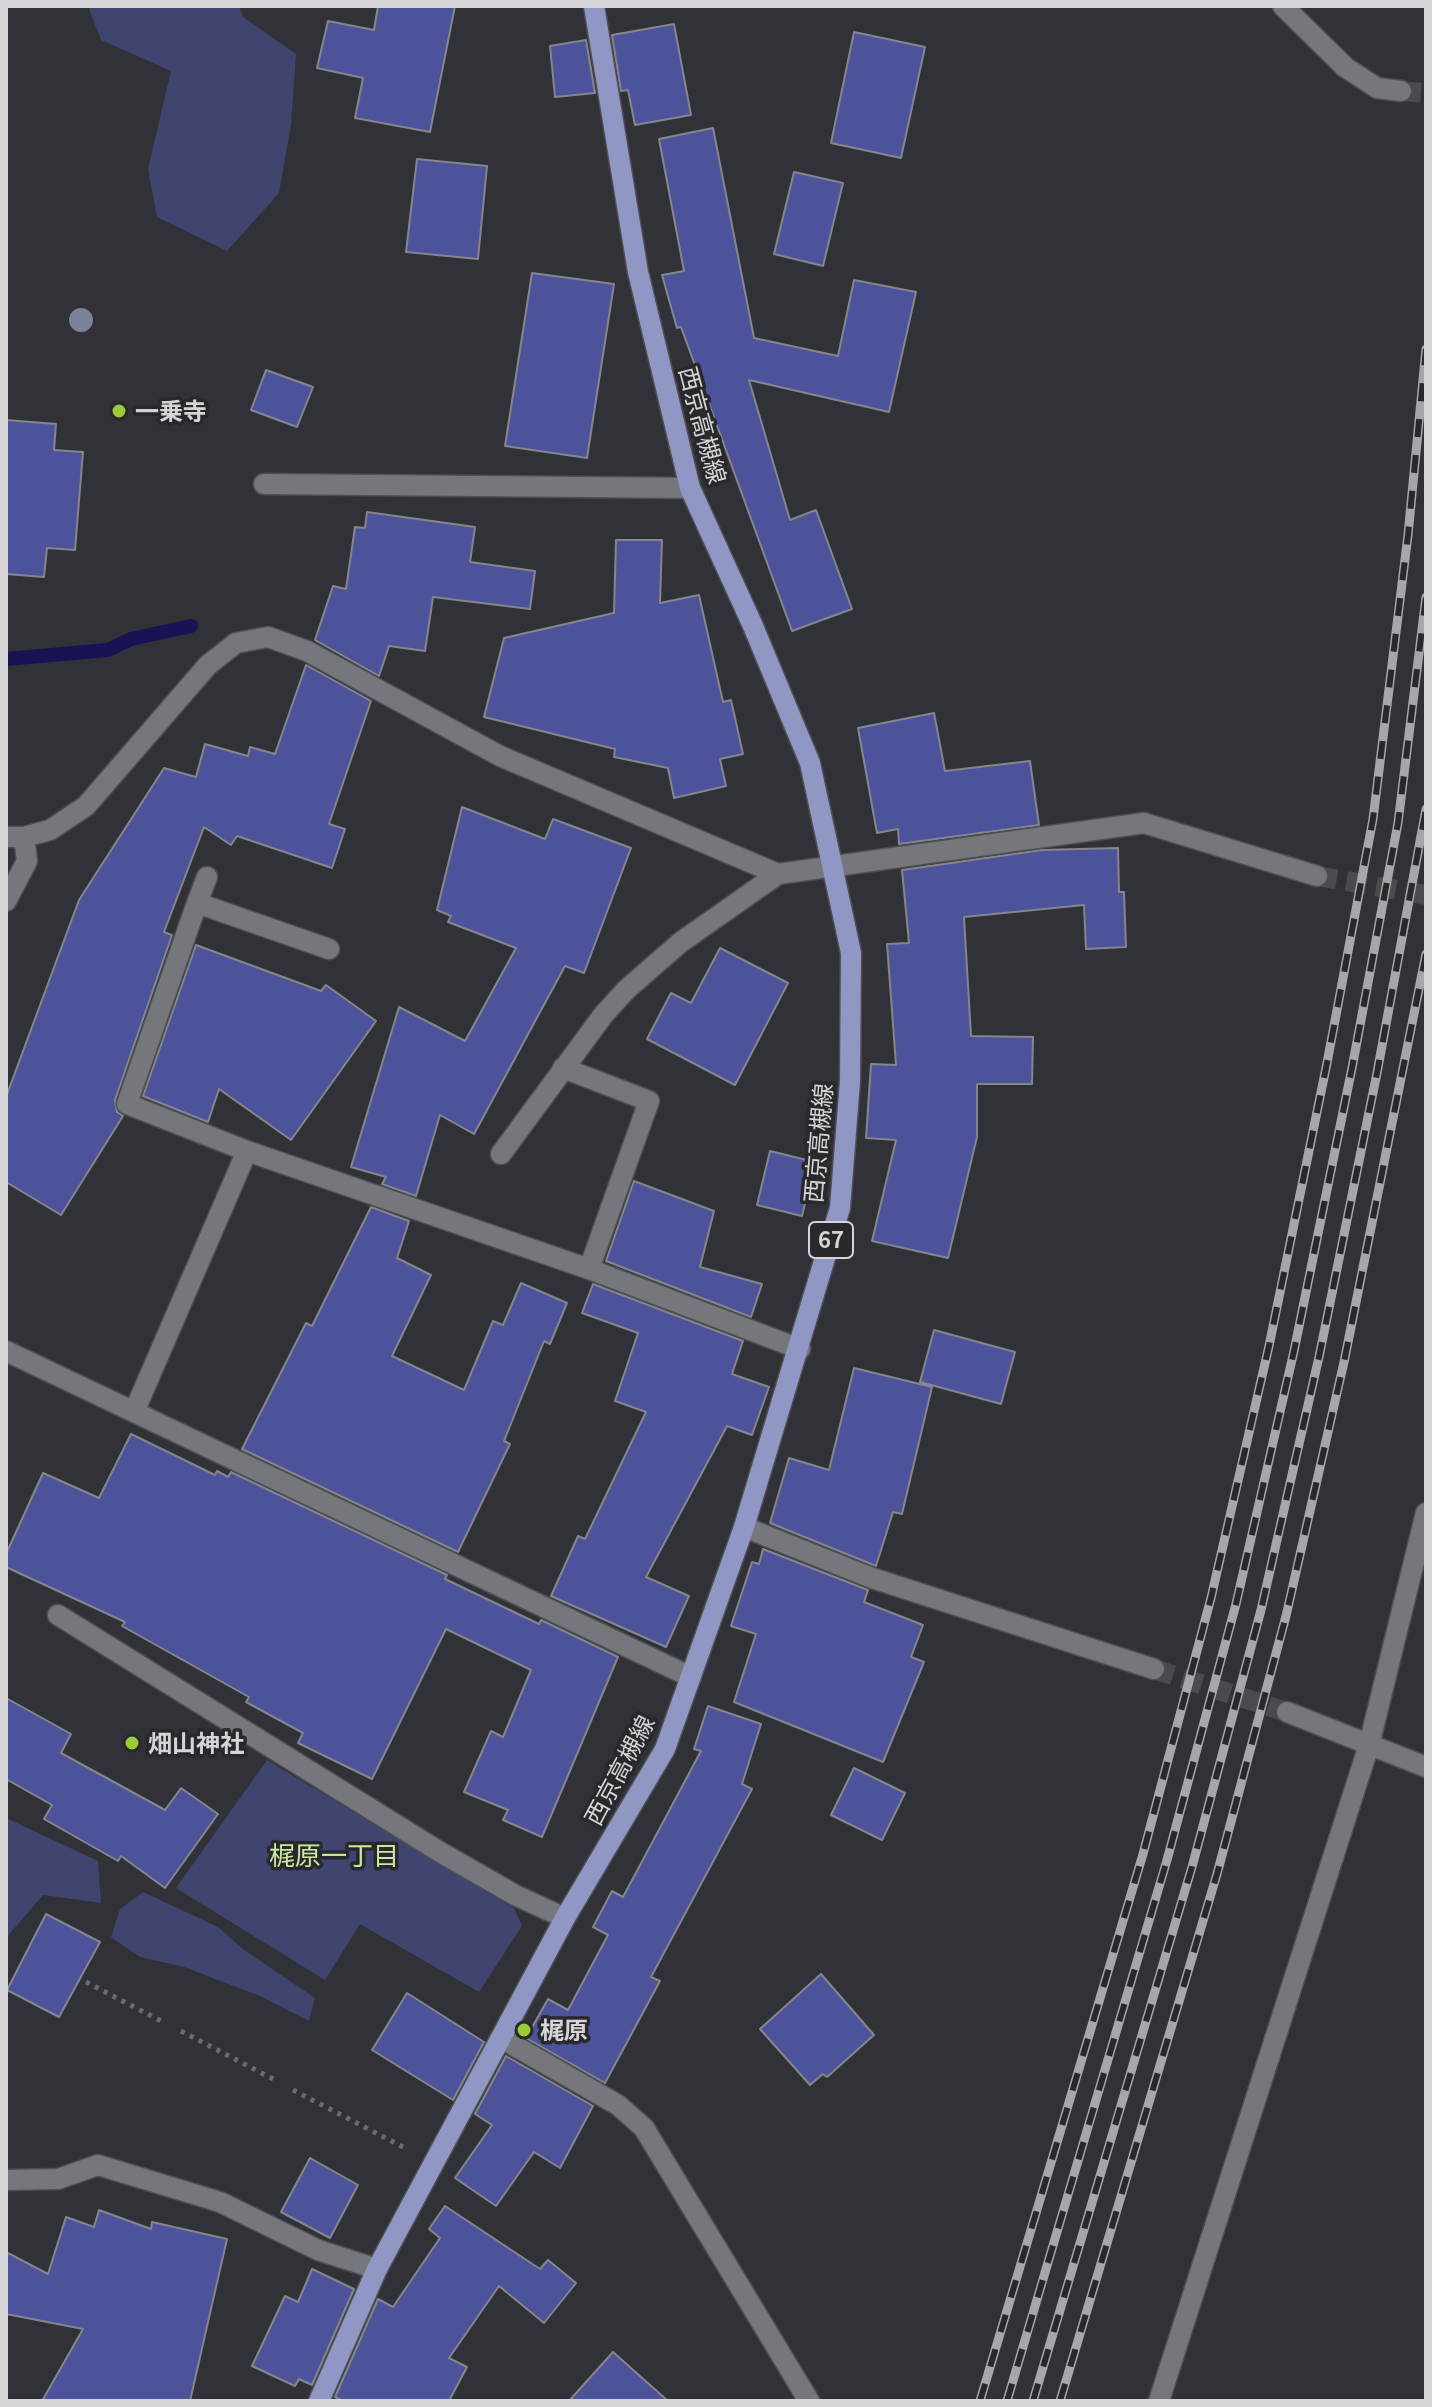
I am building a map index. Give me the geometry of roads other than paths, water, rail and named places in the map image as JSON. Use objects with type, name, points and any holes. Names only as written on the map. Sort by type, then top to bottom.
[{"type":"main road","name":"西京高槻線","points":[[319,2401],[377,2269],[565,1918],[665,1749],[744,1527],[840,1208],[850,1081],[851,953],[810,763],[753,626],[690,488],[638,272],[594,6]]},
{"type":"street","points":[[1283,6],[1345,67],[1377,88],[1401,91]]},
{"type":"street","points":[[264,484],[690,488]]},
{"type":"street","points":[[6,901],[27,861],[15,837],[50,830],[86,806],[208,665],[236,643],[268,637],[307,651],[500,756],[778,874]]},
{"type":"street","points":[[501,1154],[563,1068],[627,989],[691,934],[778,874],[1144,823],[1317,876]]},
{"type":"street","points":[[207,877],[127,1104],[247,1151],[589,1269],[800,1349]]},
{"type":"street","points":[[197,903],[329,949]]},
{"type":"street","points":[[563,1068],[649,1101],[589,1269]]},
{"type":"street","points":[[134,1412],[247,1151]]},
{"type":"street","points":[[6,1351],[691,1677]]},
{"type":"street","points":[[1159,2401],[1369,1745],[1426,1513]]},
{"type":"street","points":[[744,1527],[872,1578],[1154,1669]]},
{"type":"street","points":[[58,1615],[440,1852],[515,1895],[565,1918]]},
{"type":"street","points":[[1287,1712],[1426,1767]]},
{"type":"street","points":[[501,2038],[618,2105],[644,2128],[809,2401]]},
{"type":"street","points":[[6,2180],[58,2179],[98,2165],[220,2202],[318,2250],[377,2269]]},
{"type":"waterway","points":[[6,659],[108,650],[131,639],[191,626]]},
{"type":"tunnel","points":[[1401,91],[1426,93]]},
{"type":"tunnel","points":[[1317,876],[1426,895]]},
{"type":"tunnel","points":[[1154,1669],[1287,1712]]},
{"type":"railway","points":[[980,2401],[1143,1854],[1211,1598],[1269,1346],[1373,819],[1408,535],[1426,349]]},
{"type":"railway","points":[[1007,2401],[1167,1860],[1236,1604],[1294,1351],[1352,1068],[1398,823],[1426,597]]},
{"type":"railway","points":[[1033,2401],[1192,1867],[1261,1610],[1319,1357],[1377,1073],[1426,809]]},
{"type":"railway","points":[[1060,2401],[1217,1874],[1286,1616],[1344,1362],[1426,954]]},
{"type":"place","name":"一乗寺","points":[[119,411]]},
{"type":"place","name":"畑山神社","points":[[132,1743]]},
{"type":"place","name":"梶原","points":[[524,2030]]},
{"type":"district","name":"梶原一丁目","points":[[334,1855]]}]
